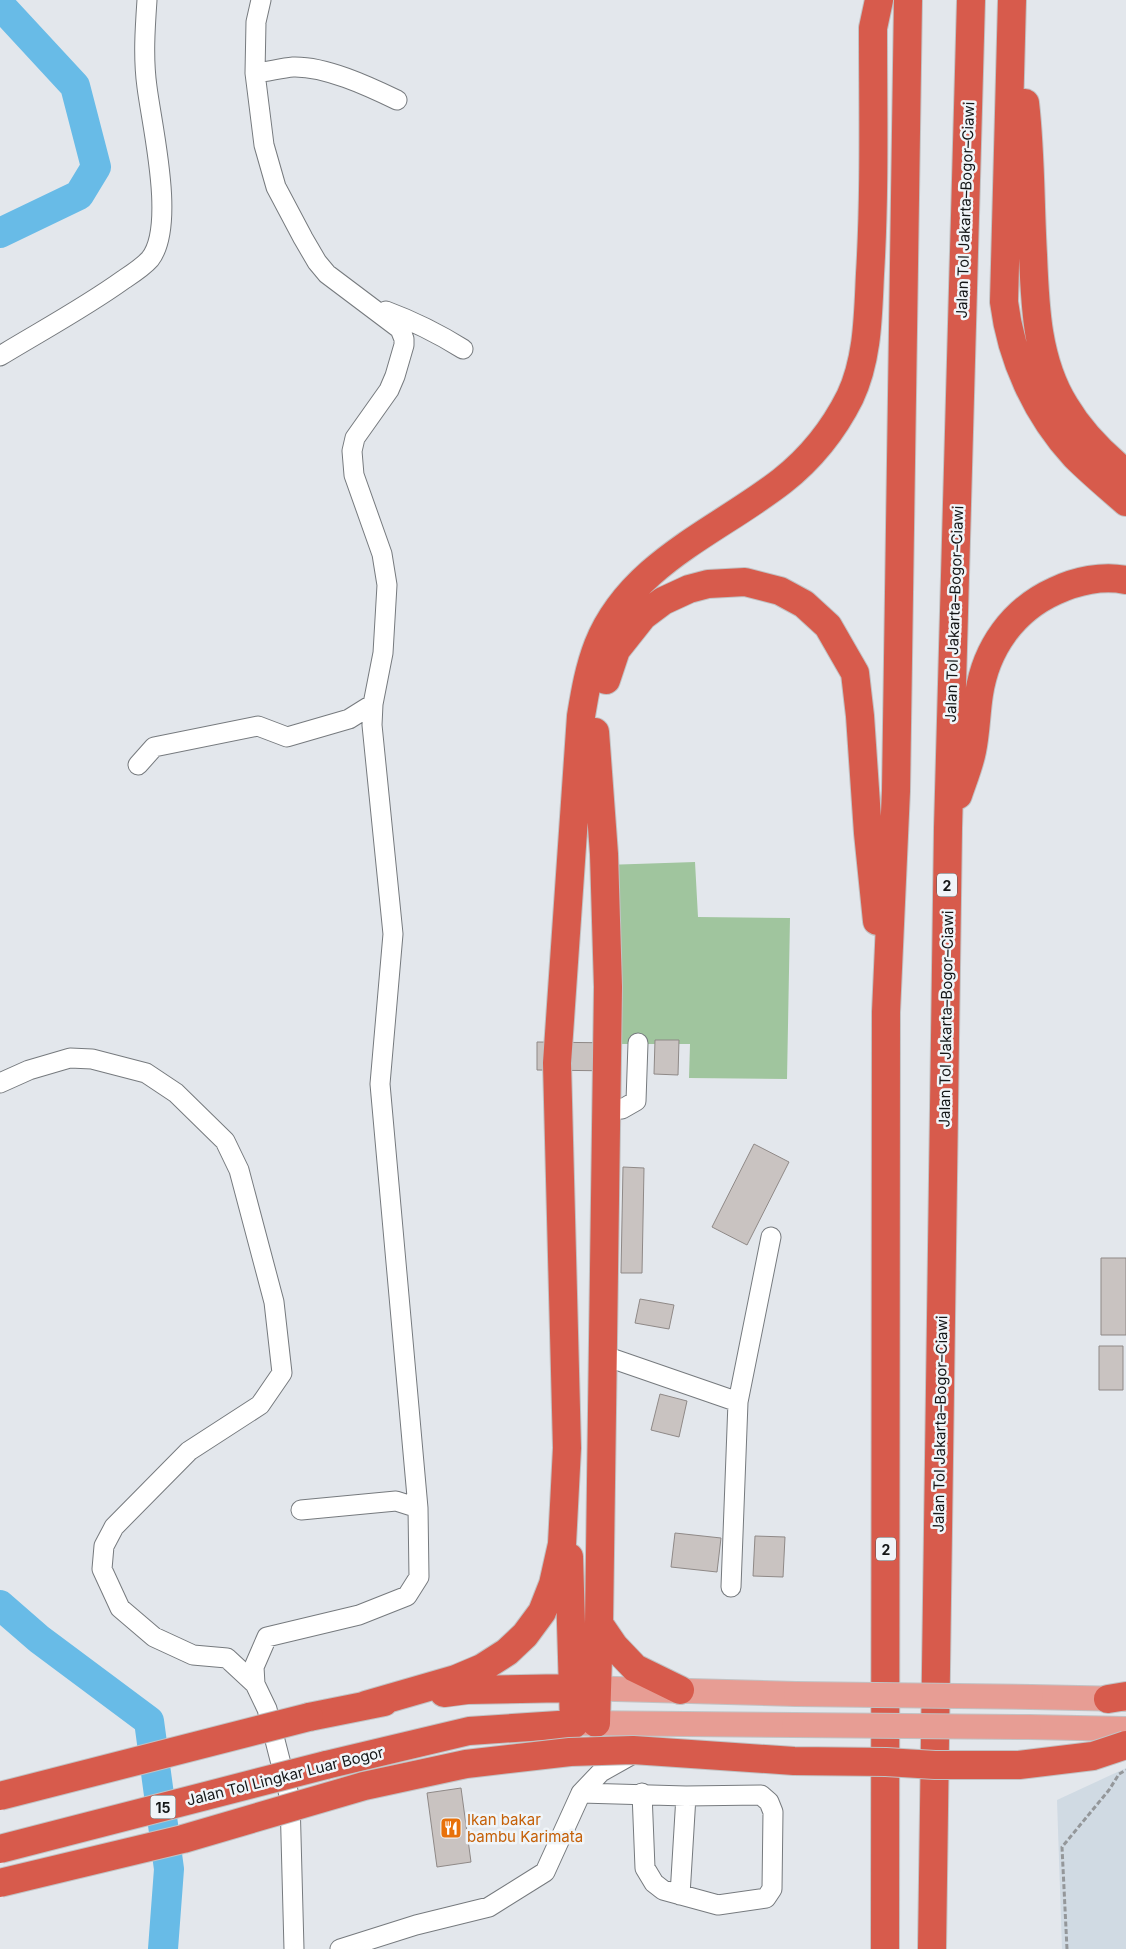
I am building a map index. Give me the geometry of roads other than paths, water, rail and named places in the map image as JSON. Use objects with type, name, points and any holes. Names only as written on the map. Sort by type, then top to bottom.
[{"type":"highway","points":[[585,1723],[567,1448],[557,1063],[581,716],[588,674],[598,644],[615,614],[637,586],[665,561],[782,481],[808,457],[831,430],[850,395],[862,360],[868,310],[874,208],[873,28],[878,0]]},
{"type":"highway","name":"2","points":[[885,1949],[886,1012],[896,791],[908,0]]},
{"type":"highway","name":"Jalan Tol Jakarta–Bogor–Ciawi","points":[[932,1949],[948,828],[970,0]]},
{"type":"highway","points":[[1013,0],[1026,113],[1034,291],[1038,332],[1049,373],[1064,406],[1085,435],[1126,473]]},
{"type":"highway","points":[[1013,0],[1004,302],[1006,324],[1013,348],[1032,393],[1052,427],[1074,455],[1126,502]]},
{"type":"highway","points":[[948,828],[972,751],[979,692],[987,661],[1004,630],[1019,613],[1038,599],[1068,585],[1094,579],[1126,580]]},
{"type":"highway","points":[[584,1688],[599,1624],[608,987],[604,865],[594,735],[602,692],[616,650],[643,616],[663,600],[689,589],[708,584],[745,582],[780,591],[804,604],[828,626],[855,673],[860,716],[868,833],[886,1012]]},
{"type":"highway","points":[[366,1705],[456,1679],[482,1668],[507,1652],[525,1635],[542,1612],[554,1584],[562,1544],[567,1448]]},
{"type":"highway","points":[[599,1624],[614,1646],[635,1668],[680,1690]]},
{"type":"highway","points":[[0,1796],[309,1717],[366,1705],[467,1690],[584,1688]]},
{"type":"highway","name":"Jalan Tol Lingkar Luar Bogor","points":[[0,1849],[326,1765],[469,1731],[585,1723]]},
{"type":"highway","points":[[0,1883],[183,1839],[364,1786],[466,1764],[570,1752],[633,1750],[794,1761],[886,1762],[935,1765],[1019,1764],[1092,1756],[1126,1745]]},
{"type":"main road","points":[[584,1688],[796,1694],[1120,1698]]},
{"type":"main road","points":[[585,1723],[1126,1729]]},
{"type":"street","points":[[0,356],[106,292],[143,264],[155,251],[160,226],[161,171],[147,87],[144,45],[147,0]]},
{"type":"street","points":[[255,1684],[254,1667],[267,1637],[359,1615],[406,1596],[419,1577],[418,1508],[380,1084],[393,934],[372,725],[373,704],[383,653],[387,585],[382,554],[354,475],[352,451],[355,438],[389,390],[402,356],[404,339],[400,329],[371,305],[339,284],[317,262],[276,187],[264,145],[255,74],[256,22],[261,0]]},
{"type":"street","points":[[255,74],[294,67],[320,70],[356,82],[397,100]]},
{"type":"street","points":[[371,305],[403,317],[448,340],[463,350]]},
{"type":"street","points":[[138,765],[154,747],[258,726],[287,737],[349,719],[373,704]]},
{"type":"street","points":[[606,1110],[622,1109],[636,1101],[638,1042]]},
{"type":"street","points":[[0,1083],[29,1070],[70,1058],[92,1059],[146,1073],[176,1093],[225,1141],[239,1170],[274,1302],[282,1373],[260,1406],[189,1452],[114,1527],[104,1546],[102,1569],[120,1608],[154,1637],[193,1655],[227,1658],[255,1684],[268,1709],[290,1799],[294,1949]]},
{"type":"street","points":[[731,1587],[738,1402],[771,1237]]},
{"type":"street","points":[[602,1355],[738,1402]]},
{"type":"street","points":[[301,1510],[396,1500],[418,1508]]},
{"type":"street","points":[[340,1949],[416,1925],[489,1907],[545,1872],[581,1793],[601,1772],[633,1754],[641,1723]]},
{"type":"street","points":[[581,1793],[642,1794],[686,1796],[761,1795],[769,1802],[773,1812],[772,1890],[766,1898],[718,1905],[663,1890],[654,1883],[645,1868],[642,1794]]},
{"type":"street","points":[[680,1895],[686,1796]]},
{"type":"waterway","points":[[0,5],[75,86],[96,167],[79,195],[0,233]]},
{"type":"waterway","points":[[0,1605],[39,1639],[149,1721],[169,1869],[163,1949]]},
{"type":"place","name":"Ikan bakar bambu Karimata","points":[[451,1828]]}]
